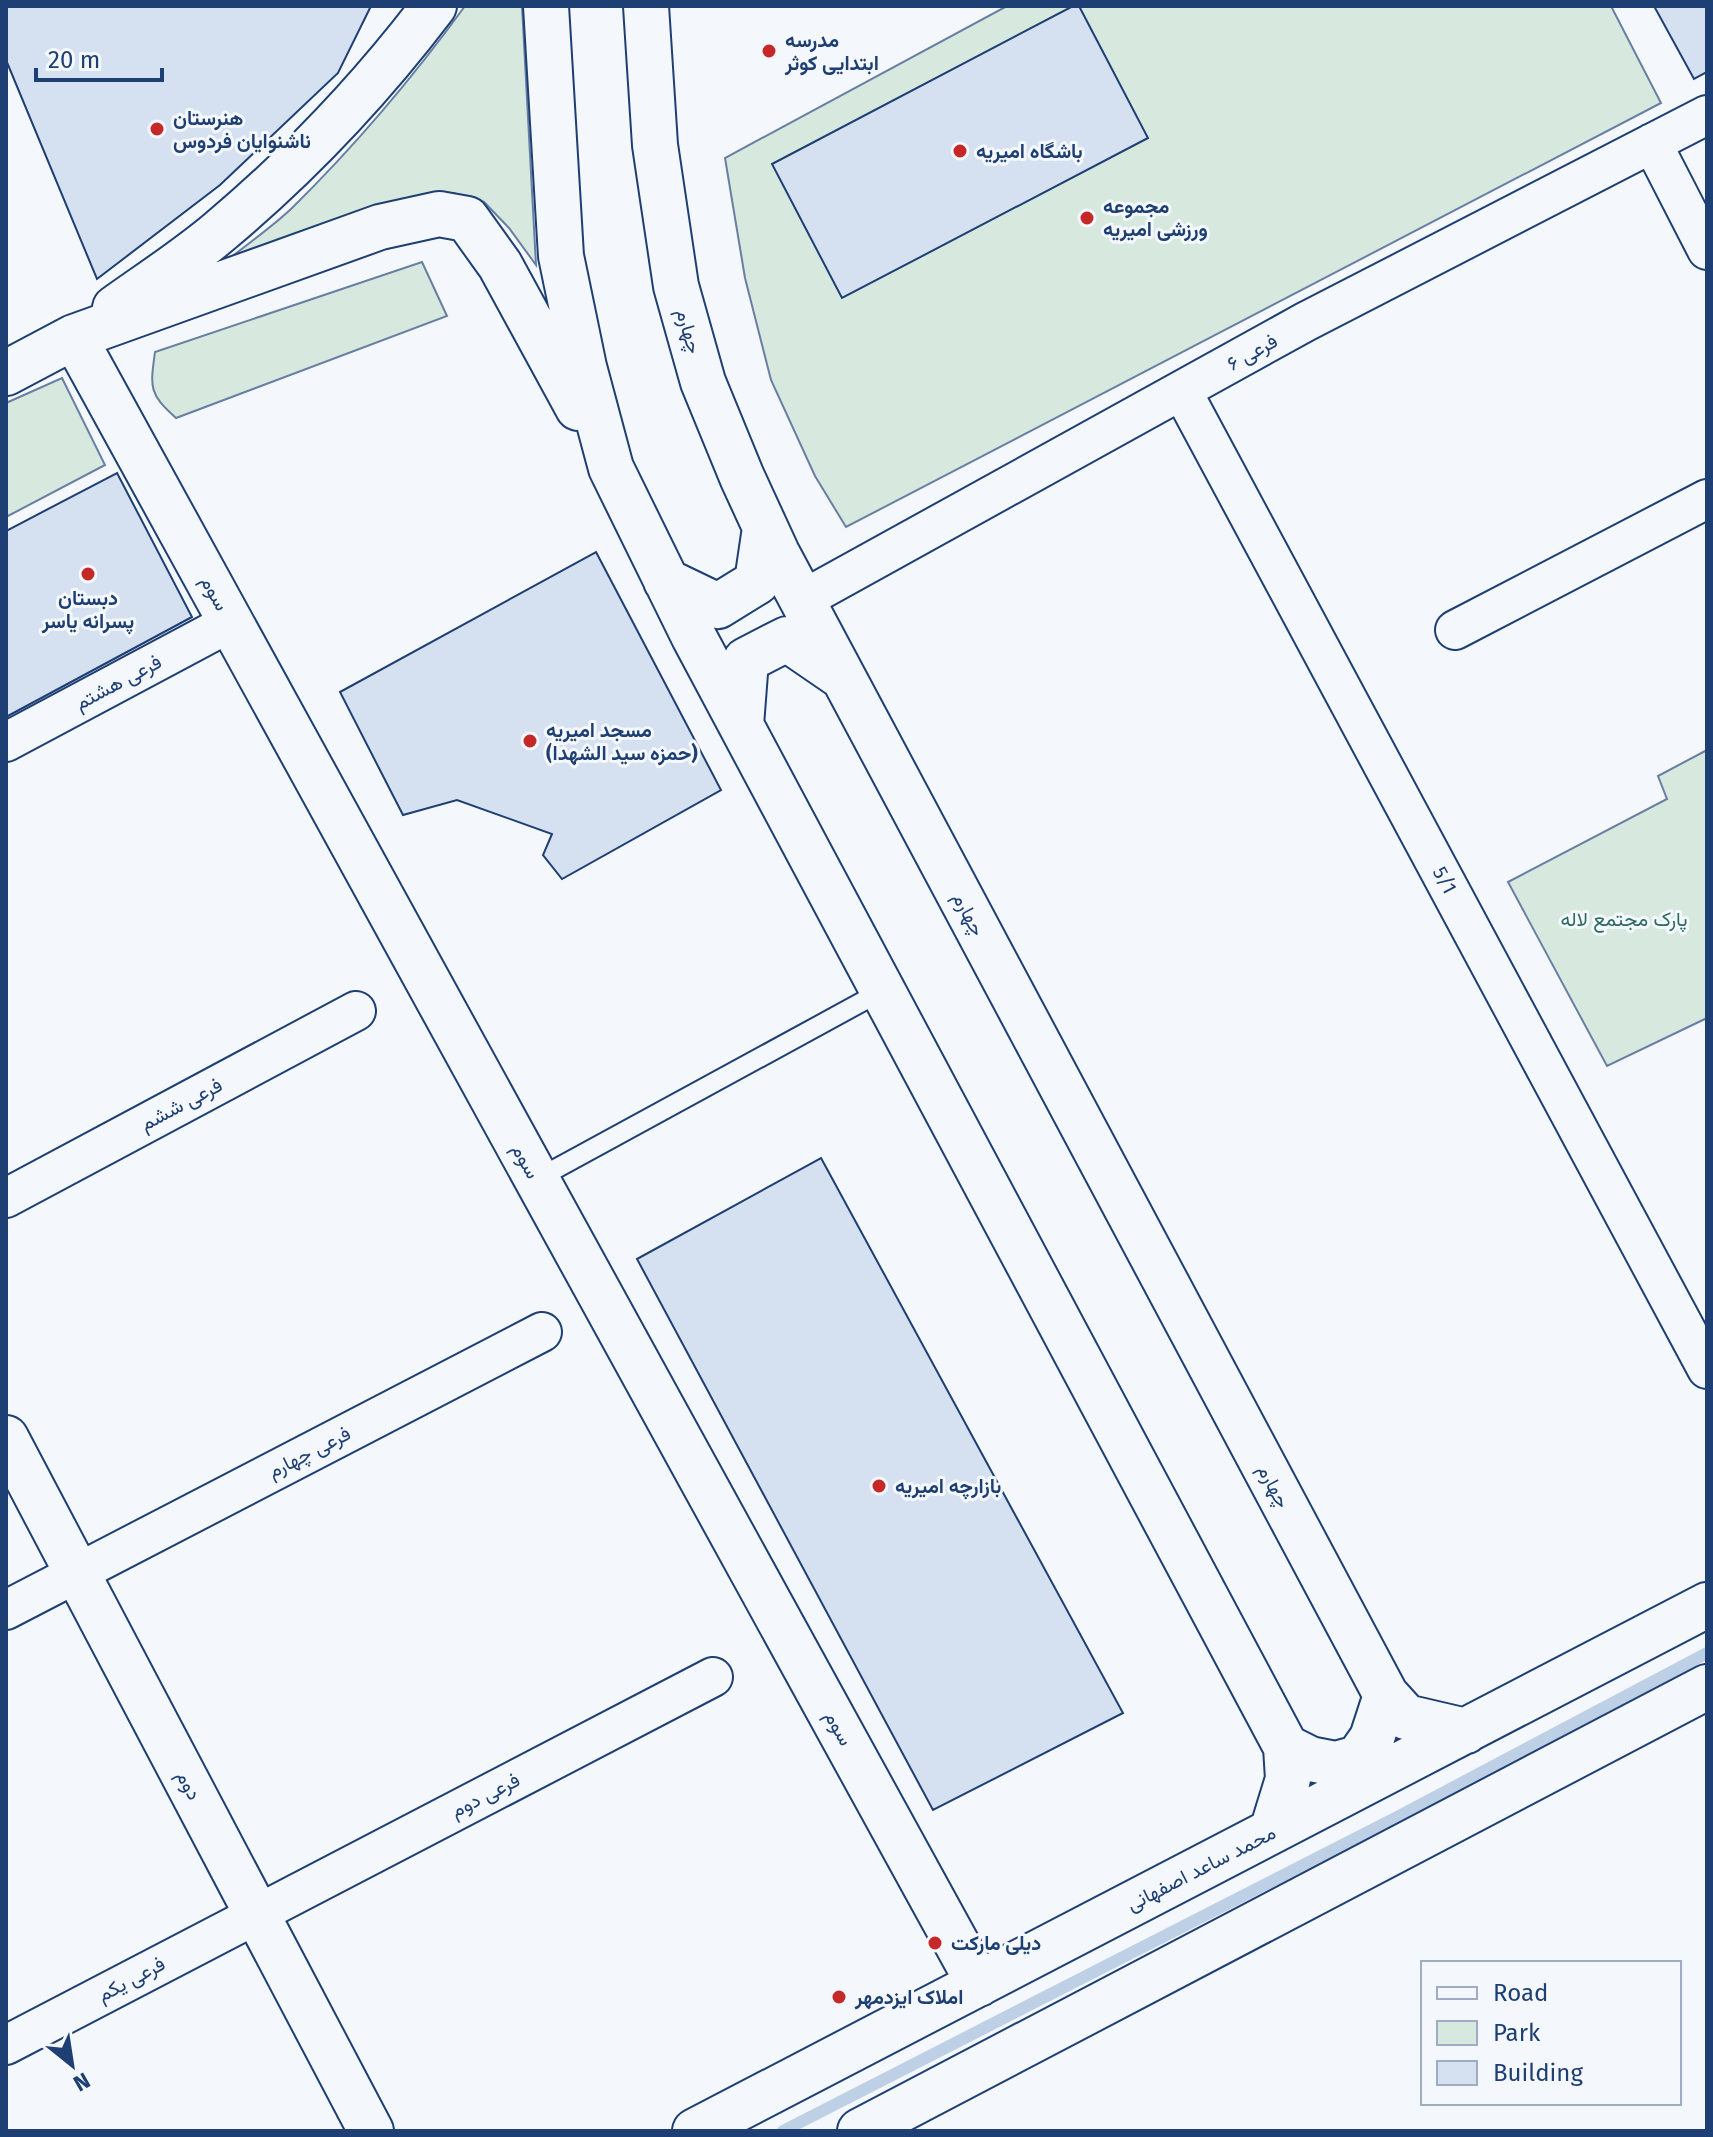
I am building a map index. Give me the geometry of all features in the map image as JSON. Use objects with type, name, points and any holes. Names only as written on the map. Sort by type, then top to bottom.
[{"type":"street","points":[[6,373],[74,337],[218,234],[296,163],[369,86],[434,6]]},
{"type":"street","points":[[546,6],[561,256],[584,367],[611,468]]},
{"type":"street","name":"چهارم","points":[[646,6],[655,145],[676,286],[703,382],[765,528],[1386,1695],[1406,1717],[1466,1731]]},
{"type":"street","name":"فرعی ۶","points":[[802,600],[1305,322],[1707,115]]},
{"type":"street","points":[[1652,143],[1707,250]]},
{"type":"street","points":[[74,337],[380,227],[439,214],[467,219],[500,265],[611,468],[741,725],[1286,1747],[1288,1779],[1272,1831]]},
{"type":"street","name":"سوم","points":[[74,337],[979,1984]]},
{"type":"street","name":"5/1","points":[[1182,391],[1707,1369]]},
{"type":"street","points":[[1455,630],[1707,499]]},
{"type":"street","points":[[666,581],[718,606],[757,582],[765,528]]},
{"type":"street","name":"فرعی هشتم","points":[[6,742],[231,622]]},
{"type":"street","points":[[741,725],[746,660],[787,639],[843,678]]},
{"type":"street","name":"فرعی ششم","points":[[6,1198],[356,1011]]},
{"type":"street","name":"فرعی چهارم","points":[[6,1610],[542,1332]]},
{"type":"street","name":"دوم","points":[[6,1438],[371,2131]]},
{"type":"street","name":"محمد ساعد اصفهانی","points":[[695,2131],[1707,1605]]},
{"type":"street","name":"فرعی دوم","points":[[257,1914],[713,1677]]},
{"type":"street","points":[[860,2131],[1707,1687]]},
{"type":"street","points":[[1286,1747],[1310,1759],[1336,1764],[1358,1758],[1372,1738],[1386,1695]]},
{"type":"street","name":"فرعی یکم","points":[[6,2045],[257,1914]]},
{"type":"lane","points":[[537,1179],[883,991]]},
{"type":"green space","points":[[465,6],[522,6],[536,265],[509,228],[484,202],[453,193],[359,216],[220,266],[284,216],[338,161],[404,85]]},
{"type":"green space","name":"مجموعه ورزشی امیریه","points":[[1007,6],[1611,6],[1661,103],[846,527],[815,476],[771,380],[745,278],[725,158]]},
{"type":"green space","points":[[422,262],[447,316],[176,418],[156,396],[152,382],[155,352]]},
{"type":"green space","points":[[62,378],[105,465],[6,517],[6,403]]},
{"type":"green space","name":"پارک مجتمع لاله","points":[[1707,750],[1707,1018],[1607,1066],[1508,882],[1667,799],[1658,776]]},
{"type":"building","name":"هنرستان ناشنوایان فردوس","points":[[6,6],[371,6],[338,73],[220,185],[97,279],[6,60]]},
{"type":"building","name":"باشگاه امیریه","points":[[1073,6],[1079,6],[1148,138],[842,298],[772,164]]},
{"type":"building","points":[[1654,6],[1707,6],[1707,72],[1694,79]]},
{"type":"building","name":"دبستان پسرانه یاسر","points":[[117,473],[192,617],[6,717],[6,531]]},
{"type":"building","name":"مسجد امیریه (حمزه سید الشهدا)","points":[[596,552],[721,790],[562,879],[543,855],[552,834],[457,800],[403,815],[340,692]]},
{"type":"building","name":"بازارچه امیریه","points":[[821,1158],[1123,1713],[933,1810],[637,1259]]},
{"type":"waterway","points":[[783,2131],[1401,1815],[1707,1653]]},
{"type":"place","name":"مدرسه ابتدایی کوثر","points":[[769,51]]},
{"type":"place","name":"هنرستان ناشنوایان فردوس","points":[[157,129]]},
{"type":"place","name":"باشگاه امیریه","points":[[960,151]]},
{"type":"place","name":"مجموعه ورزشی امیریه","points":[[1087,218]]},
{"type":"place","name":"دبستان پسرانه یاسر","points":[[88,574]]},
{"type":"place","name":"مسجد امیریه (حمزه سید الشهدا)","points":[[530,741]]},
{"type":"place","name":"بازارچه امیریه","points":[[879,1486]]},
{"type":"place","name":"دیلی مارکت","points":[[935,1943]]},
{"type":"place","name":"املاک ایزدمهر","points":[[839,1997]]}]
